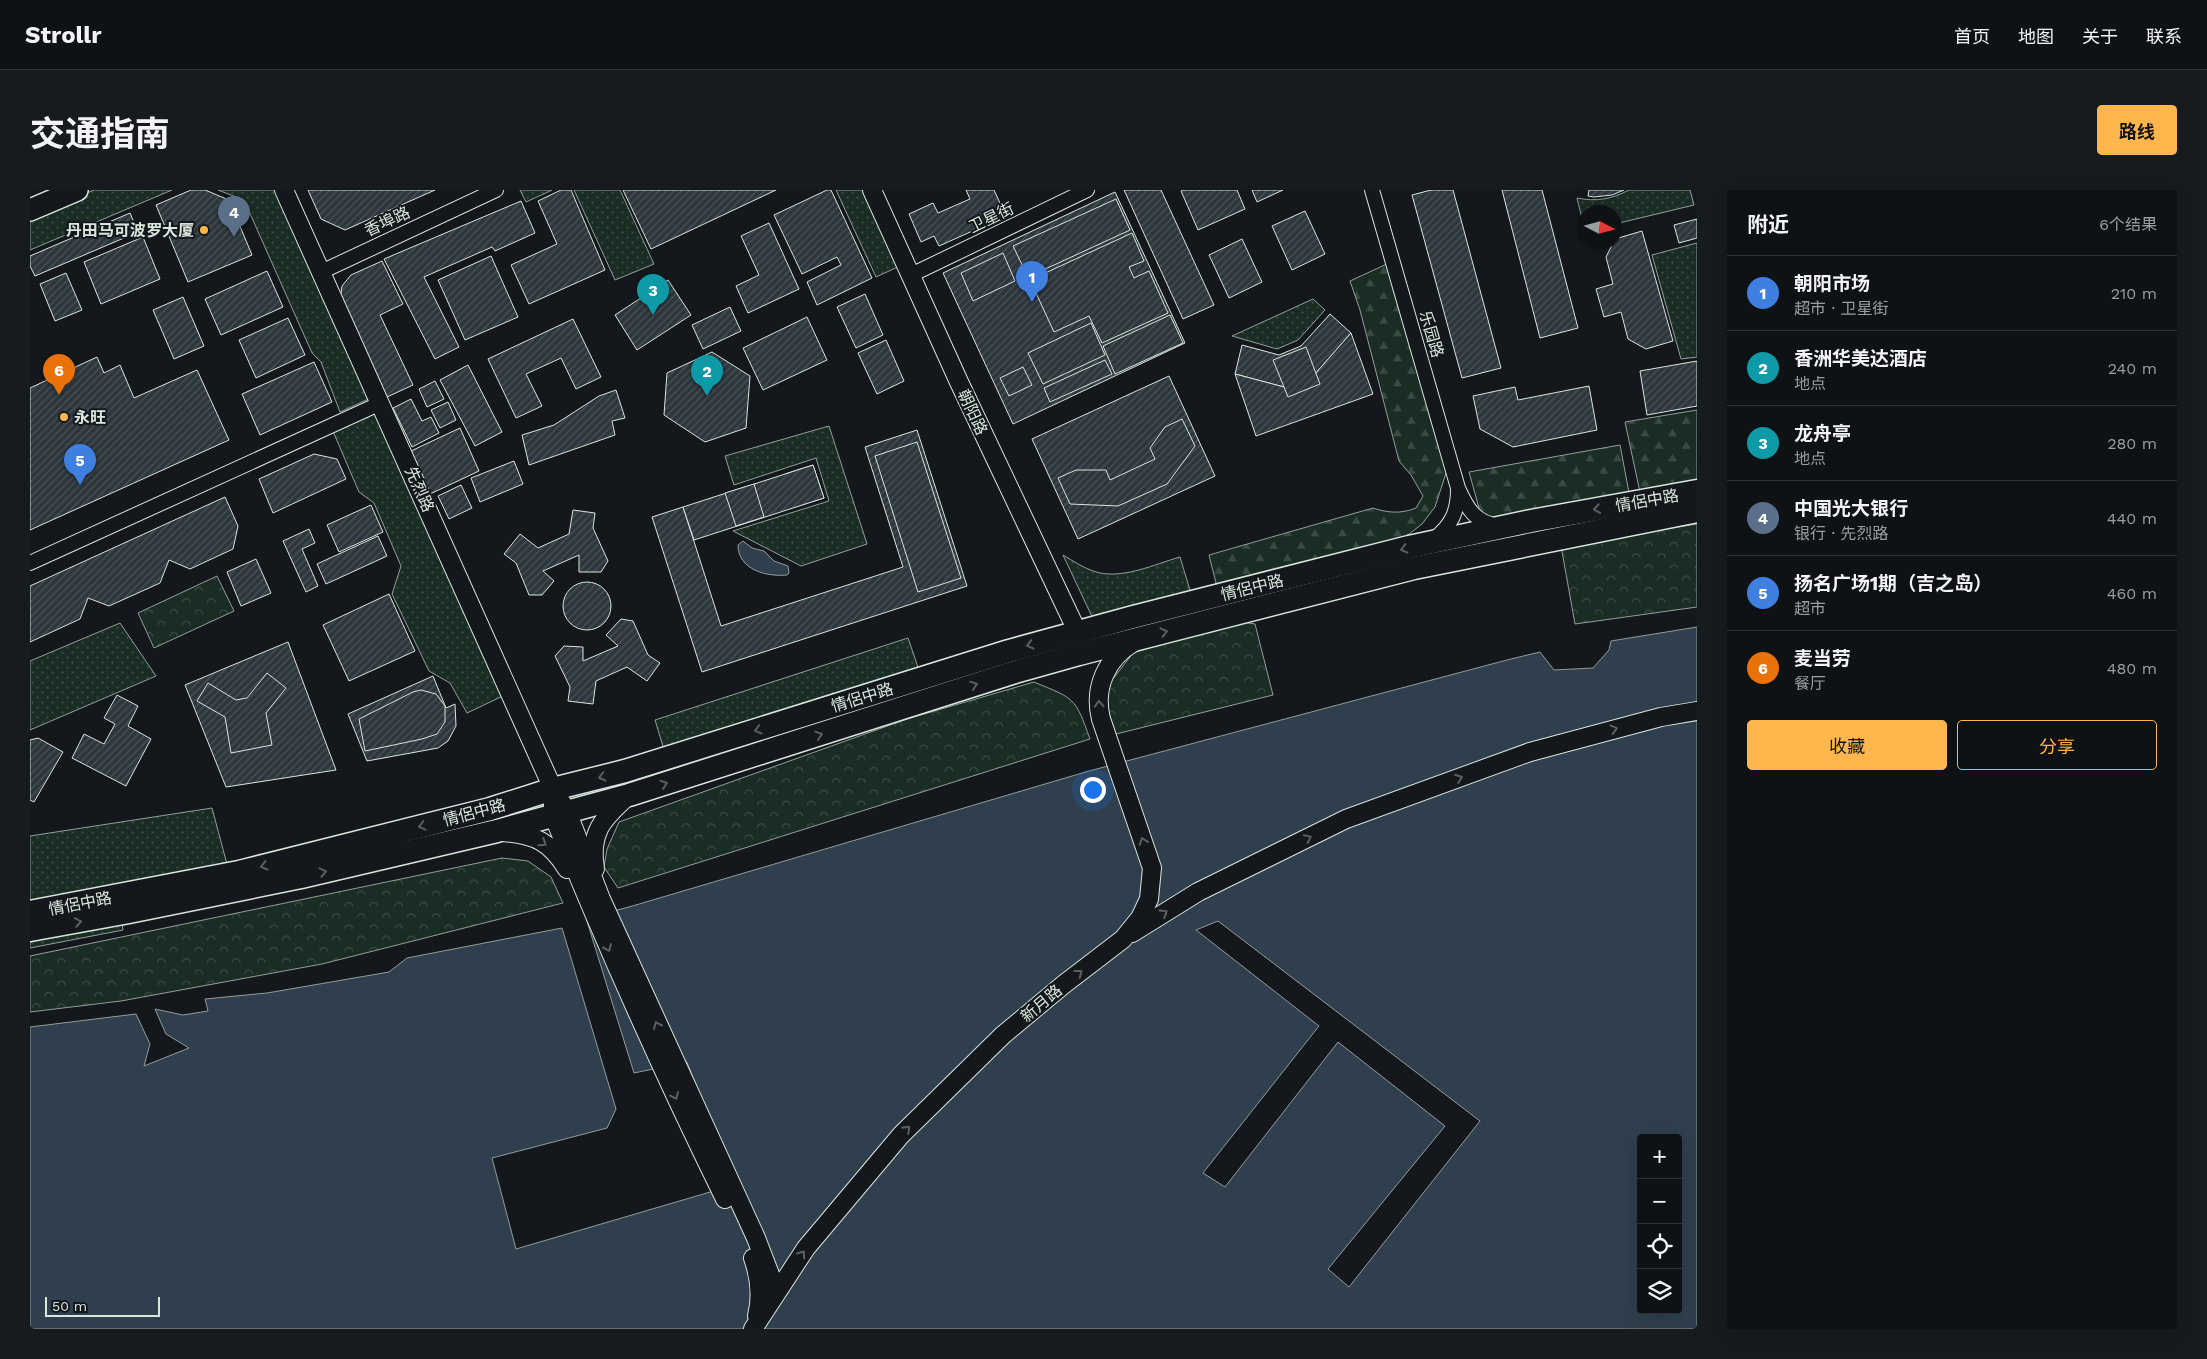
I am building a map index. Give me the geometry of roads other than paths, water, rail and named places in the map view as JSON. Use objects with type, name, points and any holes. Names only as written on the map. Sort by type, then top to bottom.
[{"type":"highway","name":"情侶中路","points":[[30,912],[239,872],[490,809],[553,789],[625,771],[1009,651],[1429,543],[1697,491]]},
{"type":"highway","name":"情侶中路","points":[[30,930],[301,877],[497,831],[629,795],[1015,672],[1414,568],[1697,511]]},
{"type":"main road","points":[[30,210],[77,190]]},
{"type":"street","name":"先烈路","points":[[284,190],[553,789]]},
{"type":"street","name":"香埠路","points":[[321,272],[496,190]]},
{"type":"street","name":"朝阳路","points":[[872,190],[962,390],[1077,632]]},
{"type":"street","name":"卫星街","points":[[911,275],[1087,190]]},
{"type":"street","name":"乐园路","points":[[1372,190],[1458,488]]},
{"type":"street","points":[[30,563],[381,403]]},
{"type":"street","points":[[1458,488],[1467,506],[1476,517],[1491,525],[1509,526]]},
{"type":"street","points":[[1429,543],[1447,529],[1452,521],[1456,513],[1458,488]]},
{"type":"street","name":"新月路","points":[[754,1328],[806,1248],[901,1135],[1003,1036],[1063,985],[1123,939],[1140,918],[1148,899],[1152,868],[1099,712],[1100,686],[1108,668],[1115,657],[1139,639]]},
{"type":"street","points":[[1123,939],[1198,892],[1346,819],[1530,752],[1661,717],[1697,711]]},
{"type":"street","points":[[553,789],[560,813],[594,901],[680,1107],[753,1256],[759,1275],[760,1288],[760,1306],[754,1328]]},
{"type":"street","points":[[594,901],[593,856],[595,838],[607,814],[629,795]]},
{"type":"street","points":[[497,831],[523,834],[541,840],[559,856],[594,901],[756,1238],[771,1277],[775,1294]]},
{"type":"water","points":[[743,541],[752,548],[764,551],[774,561],[788,566],[789,573],[787,575],[771,575],[748,566],[739,554],[738,545]]},
{"type":"water","points":[[1697,627],[1697,1329],[30,1329],[30,1027],[136,1014],[150,1044],[144,1066],[189,1048],[166,1034],[155,1009],[183,1015],[208,1011],[205,999],[267,993],[389,972],[407,958],[562,928],[616,1109],[607,1128],[492,1158],[516,1249],[734,1185],[687,1062],[634,1073],[586,918],[629,907],[1089,771],[1507,660],[1540,652],[1554,670],[1593,668],[1609,650],[1611,641]]},
{"type":"place","name":"丹田马可波罗大厦","points":[[204,230]]},
{"type":"place","name":"中国光大银行","points":[[234,237]]},
{"type":"place","name":"朝阳市场","points":[[1032,302]]},
{"type":"place","name":"龙舟亭","points":[[653,315]]},
{"type":"place","name":"麦当劳","points":[[59,395]]},
{"type":"place","name":"香洲华美达酒店","points":[[707,396]]},
{"type":"place","name":"永旺","points":[[64,417]]},
{"type":"place","name":"扬名广场1期（吉之岛）","points":[[80,485]]}]
